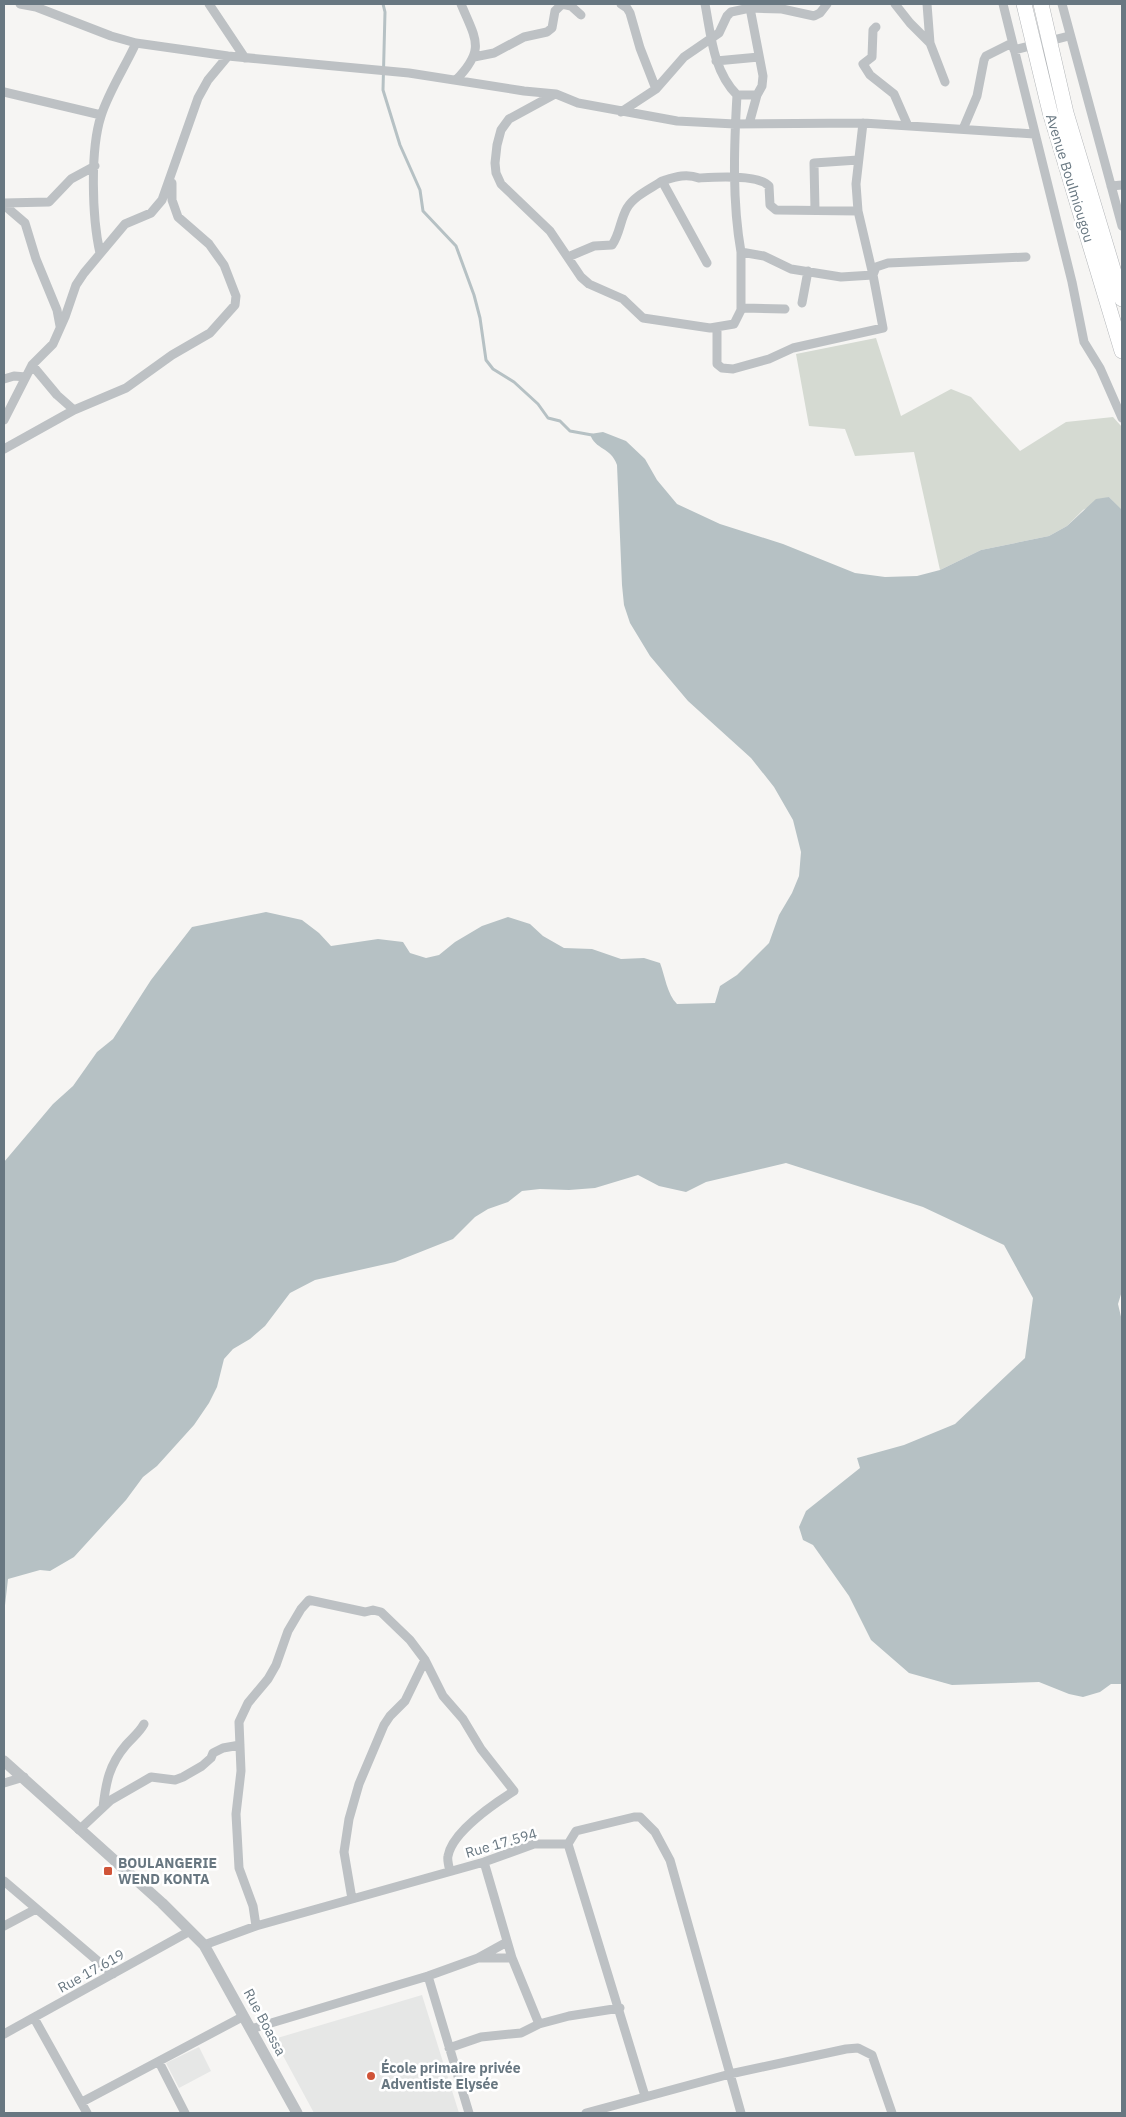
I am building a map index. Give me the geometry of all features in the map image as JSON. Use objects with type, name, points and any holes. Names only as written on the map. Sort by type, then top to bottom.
[{"type":"highway","name":"Avenue Boulmiougou","points":[[1024,4],[1032,44],[1050,112],[1122,351]]},
{"type":"highway","name":"Avenue Boulmiougou","points":[[1041,4],[1066,113],[1122,299]]},
{"type":"street","points":[[20,4],[36,7],[111,36],[136,43],[245,58],[385,70],[524,92],[556,94],[578,103],[677,121],[735,124],[863,123],[1034,134]]},
{"type":"street","points":[[209,4],[245,58]]},
{"type":"street","points":[[456,80],[474,57],[477,48],[476,39],[461,4]]},
{"type":"street","points":[[474,57],[503,49],[524,36],[547,32],[552,28],[555,11],[562,4],[571,6],[580,15]]},
{"type":"street","points":[[621,4],[630,13],[640,48],[656,89]]},
{"type":"street","points":[[556,94],[510,119],[501,130],[495,163],[496,173],[501,184],[550,231],[581,277],[589,284],[623,300],[643,318],[717,328],[734,324],[741,310],[741,252],[735,178],[737,95],[726,82],[716,61],[705,4]]},
{"type":"street","points":[[621,112],[656,89],[684,56],[721,31],[727,16],[731,12],[750,8],[787,6],[814,16],[820,13],[827,4]]},
{"type":"street","points":[[895,4],[910,23],[930,43]]},
{"type":"street","points":[[927,4],[930,43],[945,82]]},
{"type":"street","points":[[1003,4],[1072,282],[1084,342],[1100,368],[1122,418]]},
{"type":"street","points":[[1062,4],[1069,36],[1119,185],[1122,226]]},
{"type":"street","points":[[748,124],[763,76],[750,8]]},
{"type":"street","points":[[876,27],[873,30],[872,57],[863,64],[870,75],[894,94],[908,126]]},
{"type":"street","points":[[963,129],[977,96],[986,56],[1013,46],[1069,36]]},
{"type":"street","points":[[100,253],[96,226],[95,166],[102,115],[136,43]]},
{"type":"street","points":[[4,420],[32,365],[53,344],[76,285],[100,253],[129,221],[141,217],[156,208],[162,200],[198,98],[208,80],[228,56]]},
{"type":"street","points":[[716,61],[759,57]]},
{"type":"street","points":[[4,92],[102,115]]},
{"type":"street","points":[[737,95],[757,95]]},
{"type":"street","points":[[717,328],[717,364],[722,368],[732,369],[769,359],[793,348],[882,328],[873,275],[858,211],[856,184],[863,123]]},
{"type":"street","points":[[815,210],[814,163],[858,160]]},
{"type":"street","points":[[4,204],[49,202],[71,178],[95,166]]},
{"type":"street","points":[[4,449],[74,410],[126,388],[172,355],[200,341],[217,328],[235,305],[236,296],[224,265],[209,244],[178,217],[172,200],[172,174]]},
{"type":"street","points":[[568,257],[594,246],[612,245],[616,240],[627,208],[635,198],[662,181],[680,176],[735,178],[765,182],[769,186],[770,205],[776,210],[858,211]]},
{"type":"street","points":[[662,181],[707,263]]},
{"type":"street","points":[[4,204],[25,223],[36,259],[57,310],[60,326]]},
{"type":"street","points":[[741,252],[764,256],[791,269],[841,276],[873,275]]},
{"type":"street","points":[[873,275],[876,267],[888,263],[1026,257]]},
{"type":"street","points":[[802,303],[808,271]]},
{"type":"street","points":[[741,310],[748,308],[785,309]]},
{"type":"street","points":[[32,365],[57,396],[74,410]]},
{"type":"street","points":[[4,379],[14,376],[26,377]]},
{"type":"street","points":[[256,1926],[253,1906],[239,1868],[236,1814],[241,1771],[239,1722],[248,1703],[281,1658],[288,1631],[301,1609],[309,1600],[365,1612],[373,1610],[381,1612],[410,1640],[425,1660],[443,1696],[463,1719],[481,1749],[514,1791],[495,1804],[460,1834],[448,1856],[450,1872]]},
{"type":"street","points":[[352,1899],[344,1852],[354,1800],[384,1725],[405,1701],[425,1660]]},
{"type":"street","points":[[102,1806],[109,1770],[126,1745],[139,1733],[144,1724]]},
{"type":"street","points":[[79,1830],[102,1806],[151,1777],[175,1780],[202,1766],[214,1753],[223,1748],[240,1745]]},
{"type":"street","name":"Rue Boassa","points":[[4,1761],[24,1777],[204,1945],[297,2113]]},
{"type":"street","points":[[4,1783],[24,1777]]},
{"type":"street","points":[[645,2096],[620,2008],[568,1844],[576,1831],[634,1816],[643,1819],[655,1832],[670,1860],[741,2113]]},
{"type":"street","name":"Rue 17.594","points":[[204,1945],[256,1926],[484,1862],[534,1844],[568,1844]]},
{"type":"street","points":[[484,1862],[512,1958],[539,2024]]},
{"type":"street","points":[[4,1881],[113,1974]]},
{"type":"street","points":[[4,1926],[36,1909]]},
{"type":"street","name":"Rue 17.619","points":[[4,2034],[190,1931]]},
{"type":"street","points":[[250,2028],[428,1976],[478,1958],[507,1942]]},
{"type":"street","points":[[478,1958],[512,1958]]},
{"type":"street","points":[[428,1976],[469,2113]]},
{"type":"street","points":[[449,2048],[481,2037],[521,2033],[539,2024],[569,2016],[620,2008]]},
{"type":"street","points":[[82,2102],[244,2016]]},
{"type":"street","points":[[34,2018],[87,2113]]},
{"type":"street","points":[[586,2113],[730,2074],[858,2048],[872,2055],[892,2113]]},
{"type":"street","points":[[159,2062],[186,2113]]},
{"type":"shaded area","points":[[876,338],[901,416],[951,389],[971,397],[1020,451],[1066,422],[1113,417],[1122,427],[1122,511],[1109,497],[1083,510],[1067,526],[1049,536],[981,550],[940,570],[914,452],[855,456],[845,429],[809,426],[796,354]]},
{"type":"shaded area","points":[[603,432],[626,441],[645,459],[657,480],[677,504],[720,524],[783,544],[855,573],[885,577],[917,576],[940,570],[981,550],[1049,536],[1067,526],[1096,499],[1109,497],[1122,510],[1122,1291],[1118,1304],[1122,1321],[1122,1684],[1111,1684],[1100,1692],[1083,1697],[1069,1694],[1039,1682],[952,1685],[909,1673],[871,1640],[849,1596],[813,1545],[803,1540],[799,1527],[806,1511],[860,1468],[857,1458],[904,1445],[955,1424],[1025,1358],[1033,1298],[1004,1245],[923,1207],[786,1163],[706,1182],[686,1192],[659,1186],[638,1175],[595,1188],[522,1191],[508,1202],[488,1209],[475,1217],[453,1239],[395,1262],[315,1280],[290,1293],[265,1326],[250,1339],[233,1349],[224,1359],[217,1387],[194,1425],[157,1466],[143,1477],[126,1500],[74,1557],[50,1571],[40,1570],[8,1579],[4,1614],[4,1162],[53,1104],[73,1086],[97,1052],[113,1039],[151,980],[192,927],[266,912],[302,920],[319,933],[331,946],[378,939],[403,942],[410,953],[426,958],[439,955],[455,942],[482,926],[508,917],[530,924],[543,936],[564,948],[592,949],[621,959],[644,958],[660,963],[669,990],[677,1004],[715,1003],[720,986],[737,975],[769,943],[779,915],[792,893],[799,876],[801,852],[793,820],[774,787],[751,758],[688,701],[650,656],[630,623],[624,605],[622,585],[617,465],[611,455],[595,443],[590,434]]},
{"type":"shaded area","name":"École primaire privée Adventiste Elysée","points":[[422,1995],[459,2113],[314,2113],[274,2039]]},
{"type":"shaded area","points":[[199,2047],[211,2071],[179,2088],[166,2063]]},
{"type":"waterway","points":[[383,4],[385,12],[383,90],[400,145],[420,190],[423,211],[456,246],[474,295],[480,318],[486,360],[493,369],[514,382],[538,404],[548,418],[560,421],[570,431],[592,435]]},
{"type":"place","name":"BOULANGERIE WEND KONTA","points":[[108,1871]]},
{"type":"place","name":"École primaire privée Adventiste Elysée","points":[[371,2076]]}]
